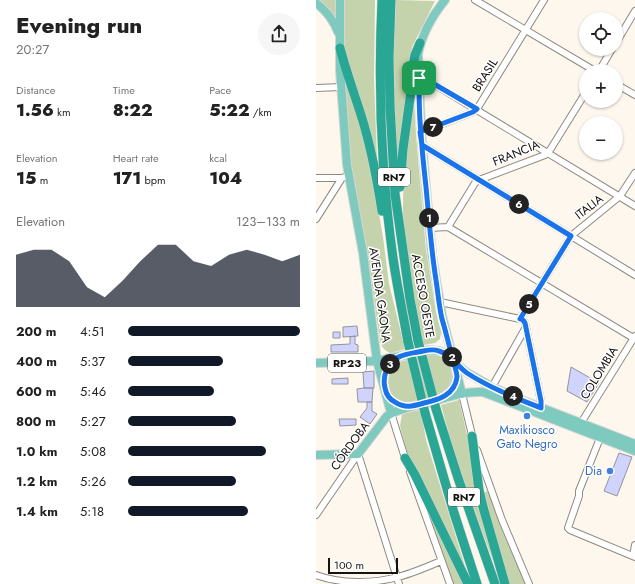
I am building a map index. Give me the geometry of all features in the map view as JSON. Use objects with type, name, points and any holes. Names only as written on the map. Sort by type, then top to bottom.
[{"type":"highway","name":"ACCESO OESTE","points":[[382,0],[386,11],[395,194],[400,236],[418,341],[436,409],[495,584]]},
{"type":"highway","name":"ACCESO OESTE","points":[[390,0],[386,11],[380,73],[382,146],[393,257],[408,342],[425,413],[454,513],[477,584]]},
{"type":"highway","points":[[400,236],[400,182],[403,149],[412,71],[415,55],[421,40]]},
{"type":"highway","points":[[340,48],[370,147],[383,217],[393,257]]},
{"type":"highway","points":[[472,436],[479,490],[505,584]]},
{"type":"highway","points":[[405,458],[468,584]]},
{"type":"main road","name":"AVENIDA GAONA","points":[[340,0],[339,36],[345,177],[363,253],[377,361],[391,413]]},
{"type":"main road","points":[[437,11],[439,0]]},
{"type":"main road","points":[[445,0],[437,11],[421,40],[418,54],[420,132],[432,254],[442,316],[462,394]]},
{"type":"main road","points":[[316,3],[324,8],[335,25],[339,36]]},
{"type":"main road","name":"RP23","points":[[316,364],[377,361],[429,350],[439,351],[449,356],[466,372],[492,387],[541,408],[635,444]]},
{"type":"main road","points":[[384,384],[386,370],[393,360],[400,356]]},
{"type":"main road","points":[[440,400],[454,386],[457,376]]},
{"type":"main road","points":[[391,413],[462,394],[483,392],[635,451]]},
{"type":"main road","points":[[386,393],[397,404],[411,407]]},
{"type":"main road","name":"CÓRDOBA","points":[[358,454],[387,416],[391,413]]},
{"type":"main road","points":[[316,455],[358,454]]},
{"type":"street","points":[[475,0],[583,64]]},
{"type":"street","name":"BRASIL","points":[[420,132],[473,112],[477,109],[544,0]]},
{"type":"street","points":[[623,31],[635,11]]},
{"type":"street","points":[[419,78],[429,81],[477,109],[635,206]]},
{"type":"street","points":[[316,88],[342,87]]},
{"type":"street","points":[[623,88],[635,95]]},
{"type":"street","name":"FRANCIA","points":[[479,180],[548,153],[579,103]]},
{"type":"street","points":[[422,145],[635,275]]},
{"type":"street","name":"ITALIA","points":[[520,319],[571,236],[620,196],[635,173]]},
{"type":"street","points":[[316,178],[345,177]]},
{"type":"street","points":[[316,219],[345,177]]},
{"type":"street","points":[[448,227],[475,183],[479,180]]},
{"type":"street","points":[[430,228],[448,227],[634,338]]},
{"type":"street","points":[[440,302],[523,320],[526,327],[541,401],[541,408]]},
{"type":"street","points":[[492,387],[526,327]]},
{"type":"street","name":"COLOMBIA","points":[[581,423],[634,338]]},
{"type":"street","points":[[462,394],[472,436],[490,490],[529,584]]},
{"type":"street","name":"AVENIDA GAONA","points":[[391,413],[405,458],[450,584]]},
{"type":"street","points":[[600,438],[579,490],[579,496],[568,528],[634,556],[635,545]]},
{"type":"street","points":[[358,454],[398,581]]},
{"type":"street","name":"CÓRDOBA","points":[[316,515],[358,454]]},
{"type":"street","points":[[316,575],[335,581],[398,581],[441,561]]},
{"type":"green space","points":[[319,0],[336,0],[336,21],[327,7]]},
{"type":"green space","points":[[345,0],[375,0],[374,79],[377,158],[375,157],[343,51],[342,8]]},
{"type":"green space","points":[[396,0],[435,1],[412,47],[398,169],[393,109]]},
{"type":"green space","points":[[345,82],[355,107],[369,157],[383,237],[389,284],[405,349],[390,353],[386,351],[380,341],[371,278],[351,168]]},
{"type":"green space","points":[[414,99],[426,250],[436,312],[441,332],[440,339],[435,343],[423,345],[403,229],[405,162]]},
{"type":"green space","points":[[432,354],[441,356],[448,361],[455,377],[445,394],[406,405],[391,398],[386,386],[388,372],[393,365],[399,362]]},
{"type":"green space","points":[[459,400],[501,582],[461,473],[441,405]]},
{"type":"green space","points":[[419,410],[422,417],[426,440],[468,576],[413,468],[408,455],[400,426],[402,414]]},
{"type":"green space","points":[[488,491],[504,535],[526,584],[508,584],[483,493]]},
{"type":"green space","points":[[420,494],[465,584],[453,584]]},
{"type":"building","points":[[357,326],[358,336],[343,337],[343,327]]},
{"type":"building","points":[[333,332],[340,332],[340,338],[333,338]]},
{"type":"building","points":[[355,336],[355,344],[358,345],[358,352],[331,352],[331,345],[350,344],[350,337]]},
{"type":"building","points":[[571,367],[599,383],[587,402],[567,391]]},
{"type":"building","points":[[374,371],[374,388],[364,388],[363,372]]},
{"type":"building","points":[[348,378],[348,384],[332,384],[332,379]]},
{"type":"building","points":[[373,388],[372,402],[358,402],[357,389]]},
{"type":"building","points":[[367,402],[372,402],[372,411],[377,414],[370,424],[360,417],[367,408]]},
{"type":"building","points":[[339,419],[356,419],[356,425],[340,426]]},
{"type":"building","points":[[619,453],[632,457],[617,496],[604,491]]},
{"type":"place","name":"Maxikiosco Gato Negro","points":[[527,416]]},
{"type":"place","name":"Dia","points":[[610,471]]},
{"type":"route","points":[[419,78],[420,132],[432,254],[442,316],[453,361],[457,376],[454,386],[448,394],[440,400],[411,407],[397,404],[386,393],[384,377],[388,366],[393,360],[400,356],[435,350],[449,356],[453,361],[466,372],[492,387],[541,408],[541,401],[525,323],[520,319],[571,236],[422,145],[420,132],[473,112],[477,109],[429,81],[419,78]]}]
